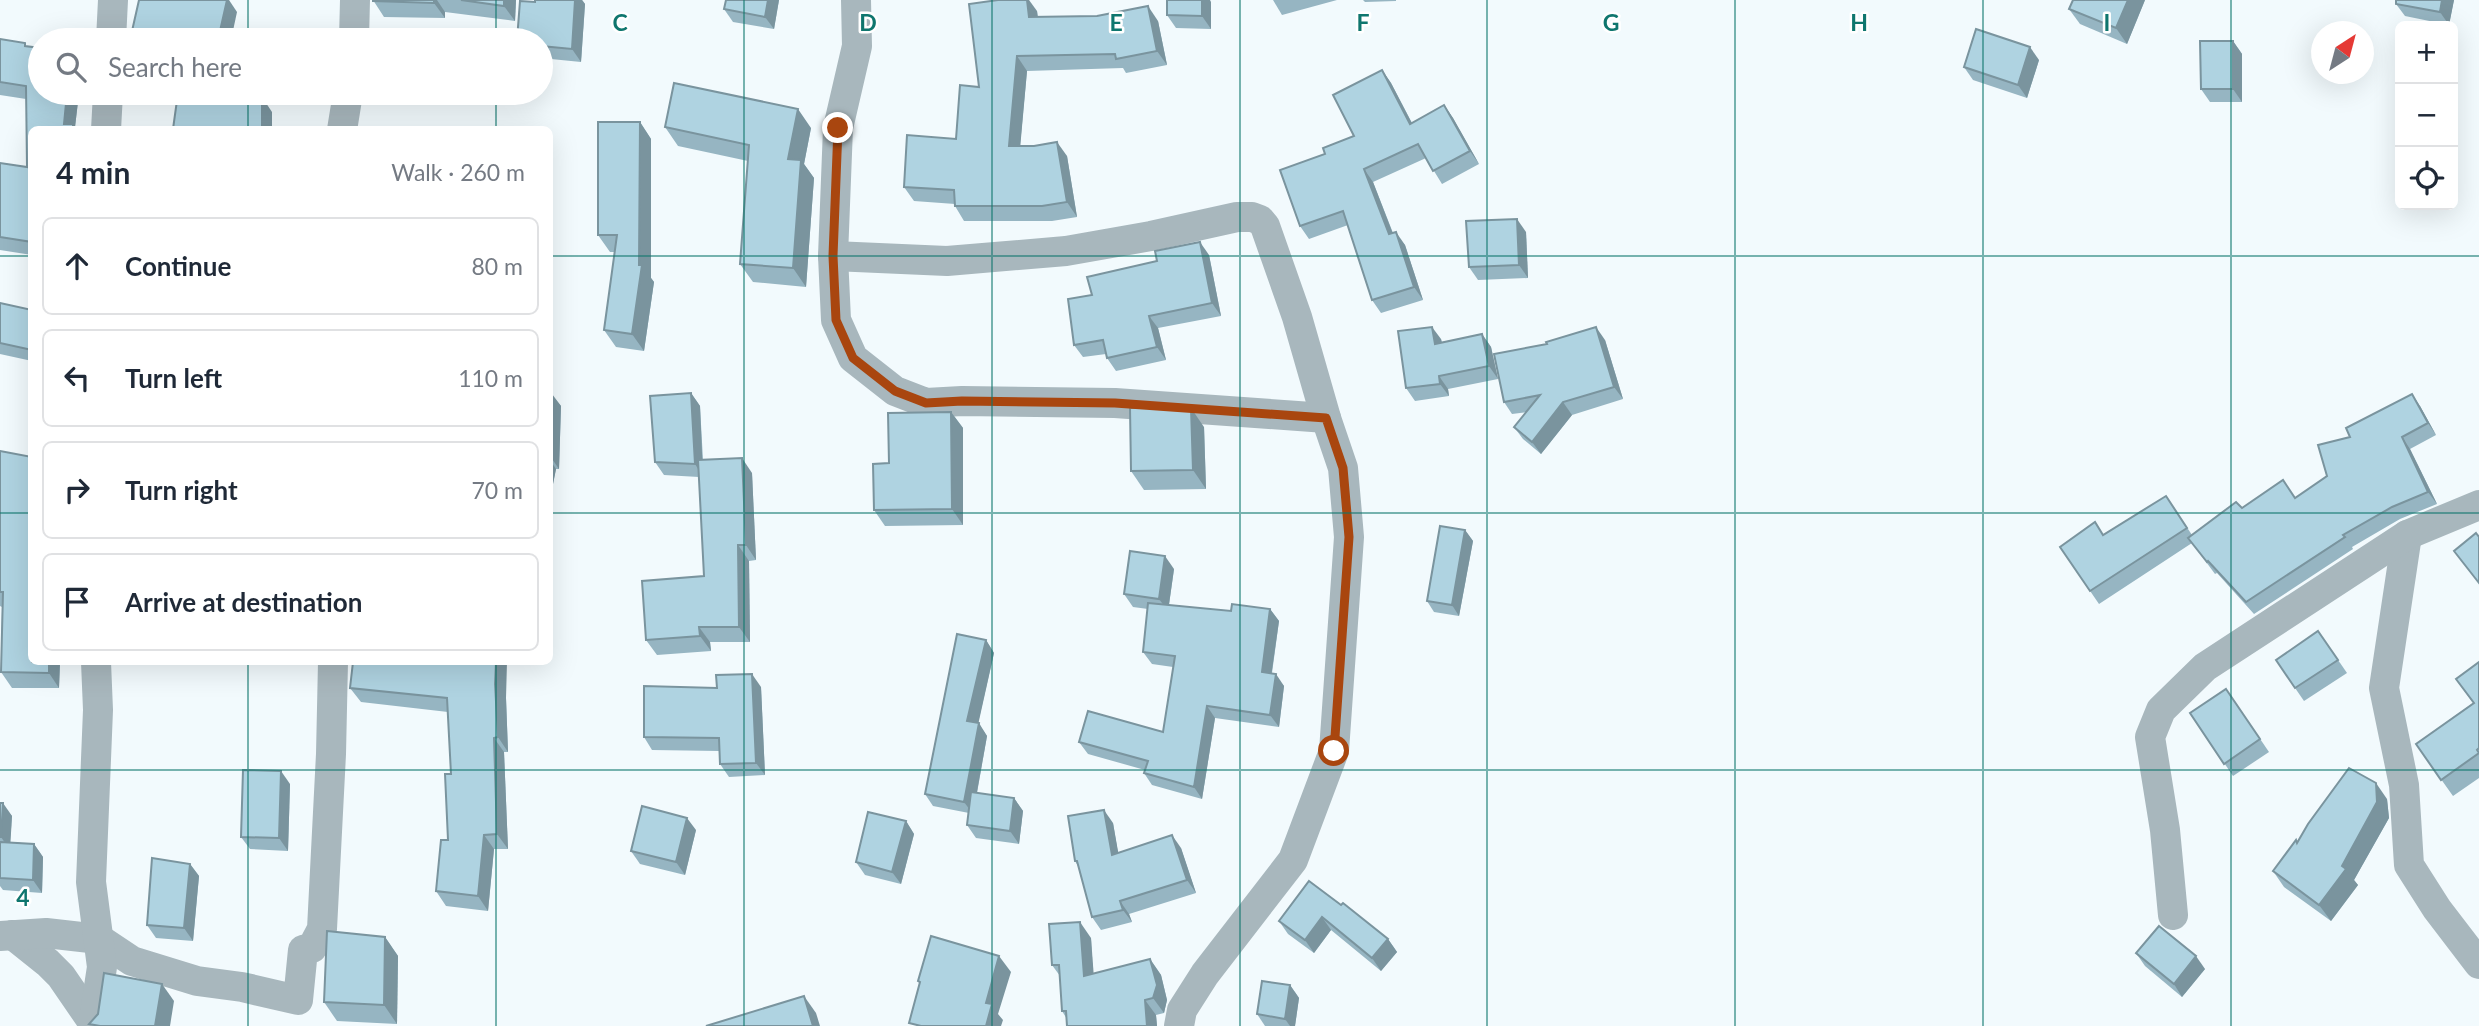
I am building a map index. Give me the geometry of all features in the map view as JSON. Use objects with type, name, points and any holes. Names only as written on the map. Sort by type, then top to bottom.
[{"type":"street","points":[[112,28],[113,0]]},
{"type":"street","points":[[354,28],[355,0]]},
{"type":"street","points":[[856,0],[857,46],[838,128],[833,256],[836,320],[853,358],[895,391],[926,403],[1115,403],[1326,418]]},
{"type":"street","points":[[106,126],[107,105]]},
{"type":"street","points":[[343,126],[346,105]]},
{"type":"street","points":[[833,256],[947,261],[1066,251],[1237,217],[1252,216],[1265,226],[1297,317],[1343,468],[1349,537],[1334,751],[1293,860],[1205,974],[1182,1010],[1179,1026]]},
{"type":"street","points":[[2173,915],[2165,830],[2150,737],[2161,710],[2205,667],[2407,535],[2479,505]]},
{"type":"street","points":[[2407,535],[2384,688],[2404,785],[2409,865],[2437,909],[2479,964]]},
{"type":"street","points":[[94,1025],[102,967],[91,882],[98,710],[96,665]]},
{"type":"street","points":[[305,1026],[312,948],[322,929],[324,907],[333,665]]},
{"type":"street","points":[[6,935],[46,933],[99,939],[132,961],[197,981],[242,987],[298,1000],[303,950],[312,948]]},
{"type":"street","points":[[6,935],[48,963],[61,976],[94,1025]]},
{"type":"building","points":[[139,0],[227,0],[221,28],[133,28]]},
{"type":"building","points":[[434,0],[434,3],[373,1]]},
{"type":"building","points":[[461,0],[504,0],[504,6]]},
{"type":"building","points":[[575,0],[572,49],[553,47],[553,28],[518,28],[520,1]]},
{"type":"building","points":[[726,0],[768,0],[765,17],[724,9]]},
{"type":"building","points":[[1027,0],[1029,17],[1097,16],[1148,6],[1157,51],[1116,59],[1115,54],[1017,56],[1009,146],[1057,142],[1067,202],[1042,206],[955,206],[954,190],[904,187],[907,135],[956,139],[960,85],[979,87],[969,4]]},
{"type":"building","points":[[1167,0],[1202,0],[1202,16],[1167,15]]},
{"type":"building","points":[[2073,0],[2128,0],[2116,28],[2069,9]]},
{"type":"building","points":[[2396,0],[2442,0],[2440,12],[2396,4]]},
{"type":"building","points":[[1976,29],[2030,47],[2018,85],[1964,67]]},
{"type":"building","points":[[0,39],[25,43],[28,46],[28,105],[66,105],[64,124],[73,124],[28,126],[28,241],[0,237],[0,163],[27,167],[26,86],[0,82]]},
{"type":"building","points":[[2200,41],[2233,41],[2233,89],[2201,89]]},
{"type":"building","points":[[1382,70],[1410,124],[1444,105],[1470,151],[1433,171],[1418,144],[1364,169],[1389,234],[1396,232],[1414,287],[1372,300],[1343,211],[1300,226],[1280,170],[1325,154],[1323,148],[1354,136],[1333,95]]},
{"type":"building","points":[[674,83],[798,109],[788,159],[801,160],[793,268],[740,264],[749,145],[665,127]]},
{"type":"building","points":[[176,105],[262,105],[262,126],[173,126]]},
{"type":"building","points":[[598,122],[640,122],[639,265],[642,265],[632,334],[604,330],[617,235],[598,235]]},
{"type":"building","points":[[1517,219],[1519,265],[1469,267],[1466,221]]},
{"type":"building","points":[[1200,242],[1212,303],[1149,316],[1157,347],[1107,358],[1103,340],[1074,345],[1068,299],[1092,295],[1087,277],[1157,261],[1155,251]]},
{"type":"building","points":[[0,303],[28,309],[28,349],[0,343]]},
{"type":"building","points":[[1432,327],[1435,344],[1482,334],[1489,366],[1439,376],[1440,384],[1406,388],[1398,331]]},
{"type":"building","points":[[1596,327],[1614,387],[1563,402],[1532,442],[1514,427],[1540,395],[1504,402],[1494,354],[1547,344],[1546,342]]},
{"type":"building","points":[[691,393],[695,464],[655,462],[650,396]]},
{"type":"building","points":[[2412,394],[2428,423],[2402,437],[2428,492],[2392,507],[2343,535],[2345,537],[2246,602],[2188,538],[2236,502],[2242,508],[2283,480],[2295,498],[2327,476],[2318,445],[2350,437],[2346,428]]},
{"type":"building","points":[[1130,408],[1191,408],[1193,470],[1131,471]]},
{"type":"building","points":[[951,412],[952,509],[874,510],[873,464],[889,463],[888,413]]},
{"type":"building","points":[[0,451],[28,456],[28,665],[49,665],[49,673],[1,672],[3,592],[0,592]]},
{"type":"building","points":[[742,458],[746,545],[738,545],[739,627],[699,627],[700,636],[646,640],[642,581],[704,576],[698,460]]},
{"type":"building","points":[[2166,496],[2187,528],[2090,591],[2060,547],[2095,522],[2103,535]]},
{"type":"building","points":[[1440,526],[1465,530],[1452,605],[1427,601]]},
{"type":"building","points":[[2476,533],[2479,537],[2479,583],[2454,551]]},
{"type":"building","points":[[1130,551],[1165,556],[1159,599],[1124,594]]},
{"type":"building","points":[[1148,603],[1231,611],[1232,604],[1270,609],[1262,672],[1276,674],[1270,715],[1207,706],[1194,787],[1144,773],[1148,761],[1079,742],[1088,711],[1163,732],[1175,656],[1143,652]]},
{"type":"building","points":[[2318,631],[2338,660],[2295,688],[2276,660]]},
{"type":"building","points":[[957,634],[986,640],[967,721],[979,723],[964,802],[925,794]]},
{"type":"building","points":[[2479,662],[2479,753],[2441,780],[2416,744],[2474,703],[2456,679]]},
{"type":"building","points":[[353,665],[496,665],[498,737],[494,738],[497,834],[484,835],[478,896],[436,891],[441,840],[448,840],[445,774],[451,774],[447,698],[350,688]]},
{"type":"building","points":[[752,674],[756,763],[720,764],[719,738],[644,737],[644,686],[717,688],[716,675]]},
{"type":"building","points":[[2226,689],[2260,739],[2224,764],[2190,713]]},
{"type":"building","points":[[2349,768],[2376,783],[2377,802],[2342,866],[2346,869],[2319,905],[2273,871],[2296,840],[2297,843]]},
{"type":"building","points":[[243,770],[281,771],[279,838],[241,837]]},
{"type":"building","points":[[971,792],[1014,798],[1010,831],[967,825]]},
{"type":"building","points":[[0,803],[3,803],[1,837],[0,837]]},
{"type":"building","points":[[642,806],[687,818],[676,862],[631,851]]},
{"type":"building","points":[[1104,810],[1112,855],[1172,835],[1187,880],[1120,901],[1123,910],[1092,917],[1075,861],[1068,816]]},
{"type":"building","points":[[868,812],[906,821],[892,872],[856,862]]},
{"type":"building","points":[[0,842],[34,844],[33,880],[0,878]]},
{"type":"building","points":[[152,858],[190,864],[184,928],[147,925]]},
{"type":"building","points":[[1309,881],[1341,905],[1343,903],[1388,939],[1372,958],[1322,917],[1305,940],[1279,921]]},
{"type":"building","points":[[1080,922],[1084,976],[1150,959],[1157,985],[1153,998],[1145,1000],[1147,1026],[1067,1026],[1066,1011],[1062,1011],[1059,965],[1052,965],[1049,924]]},
{"type":"building","points":[[2159,926],[2196,956],[2174,984],[2136,953]]},
{"type":"building","points":[[327,931],[385,937],[384,1005],[324,1002]]},
{"type":"building","points":[[931,936],[999,956],[986,1003],[992,1004],[986,1026],[921,1026],[909,1023]]},
{"type":"building","points":[[104,973],[162,984],[155,1026],[89,1024],[98,1014]]},
{"type":"building","points":[[1262,981],[1290,985],[1285,1019],[1257,1014]]},
{"type":"building","points":[[804,996],[813,1026],[706,1026]]},
{"type":"route","points":[[838,128],[833,256],[836,320],[853,358],[895,391],[926,403],[1115,403],[1326,418],[1343,468],[1349,537],[1334,751]]}]
